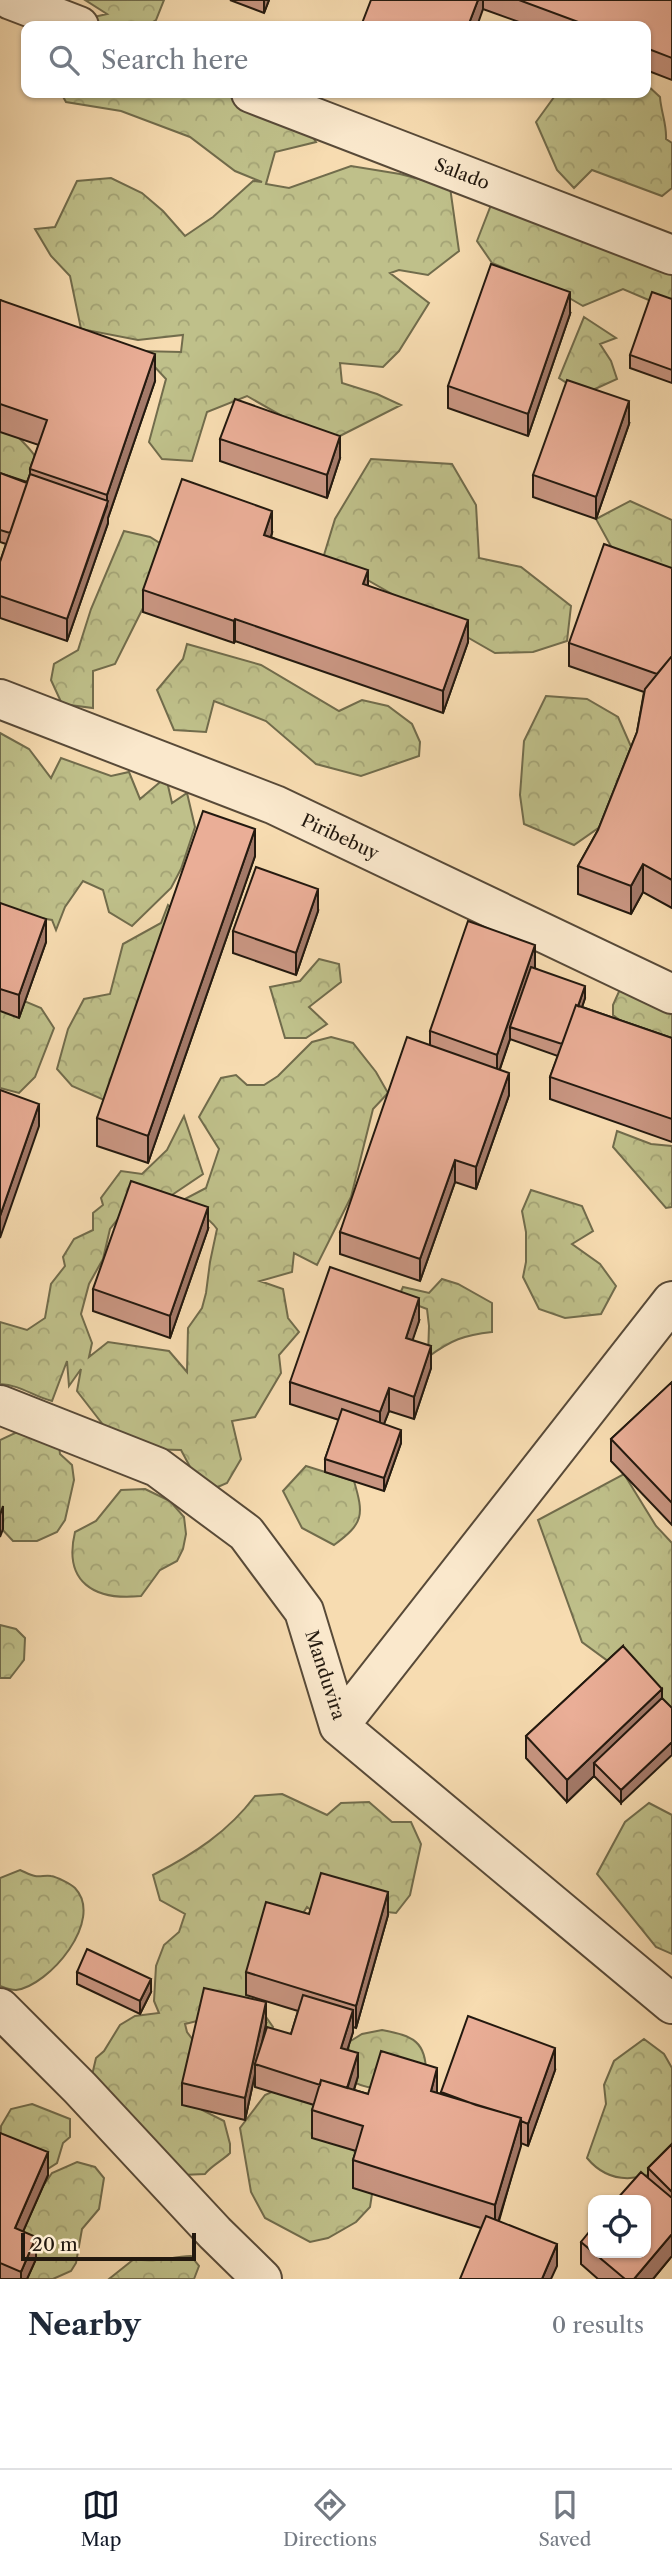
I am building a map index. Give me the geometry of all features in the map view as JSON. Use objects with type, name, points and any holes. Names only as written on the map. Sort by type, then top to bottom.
[{"type":"street","points":[[11,0],[66,21]]},
{"type":"street","name":"Salado","points":[[264,98],[672,255]]},
{"type":"street","name":"Piribebuy","points":[[0,699],[275,805],[672,994]]},
{"type":"street","points":[[339,1726],[672,1301]]},
{"type":"street","name":"Manduvira","points":[[0,1405],[157,1467],[246,1533],[304,1611],[339,1726],[672,2004]]},
{"type":"street","points":[[0,2008],[262,2279]]},
{"type":"green space","points":[[85,0],[164,0],[154,21],[76,21],[107,14]]},
{"type":"green space","points":[[651,89],[660,97],[666,139],[672,143],[672,188],[662,196],[592,170],[574,188],[557,170],[536,122],[553,98],[651,98]]},
{"type":"green space","points":[[64,98],[287,98],[316,142],[275,152],[266,184],[289,188],[351,166],[400,174],[450,187],[459,251],[428,275],[399,270],[390,273],[429,303],[399,351],[383,367],[340,363],[342,383],[401,405],[328,442],[247,396],[207,412],[192,461],[162,459],[149,442],[166,379],[140,351],[181,352],[183,335],[138,340],[81,329],[70,276],[51,256],[35,229],[55,227],[77,181],[111,178],[142,193],[163,211],[185,236],[213,217],[253,181],[262,182],[235,171],[190,137],[121,111],[66,102]]},
{"type":"green space","points":[[491,205],[672,261],[672,306],[651,301],[623,289],[583,306],[550,287],[492,263],[477,241]]},
{"type":"green space","points":[[584,317],[616,338],[600,344],[611,361],[617,379],[584,394],[559,378]]},
{"type":"green space","points":[[0,422],[33,454],[38,474],[0,503]]},
{"type":"green space","points":[[371,459],[452,464],[476,505],[479,558],[521,567],[571,606],[567,641],[533,652],[495,653],[324,555],[335,519]]},
{"type":"green space","points":[[630,501],[672,520],[672,574],[613,550],[596,519]]},
{"type":"green space","points":[[124,531],[150,537],[166,547],[146,602],[115,664],[93,671],[93,708],[62,704],[51,680],[54,664],[78,650],[91,609]]},
{"type":"green space","points":[[187,644],[261,665],[339,711],[362,700],[388,706],[412,724],[420,742],[419,756],[361,776],[316,764],[266,721],[214,701],[206,732],[174,730],[157,690],[183,659]]},
{"type":"green space","points":[[546,696],[587,699],[618,717],[637,760],[614,817],[574,845],[524,824],[520,795],[524,741]]},
{"type":"green space","points":[[0,733],[29,749],[51,778],[61,758],[111,776],[129,772],[140,799],[166,777],[172,803],[187,793],[195,827],[181,869],[171,888],[132,926],[109,912],[103,890],[83,881],[65,907],[56,930],[52,920],[9,913],[0,903]]},
{"type":"green space","points":[[168,905],[202,938],[111,1103],[72,1086],[57,1069],[68,1029],[84,999],[110,994],[123,944],[161,923]]},
{"type":"green space","points":[[319,959],[339,964],[341,982],[309,1007],[327,1024],[306,1038],[285,1038],[270,987],[300,981]]},
{"type":"green space","points":[[625,978],[672,992],[672,1048],[613,1015],[613,1005]]},
{"type":"green space","points":[[0,991],[41,1008],[54,1028],[35,1077],[19,1093],[0,1088]]},
{"type":"green space","points":[[331,1037],[353,1043],[376,1072],[388,1093],[373,1109],[351,1197],[317,1265],[294,1253],[292,1272],[260,1281],[283,1289],[288,1318],[299,1332],[279,1355],[281,1373],[255,1417],[232,1421],[241,1459],[227,1483],[204,1493],[181,1450],[141,1449],[111,1435],[77,1391],[81,1369],[69,1386],[67,1361],[52,1401],[14,1386],[0,1384],[0,1322],[27,1330],[45,1318],[51,1284],[65,1266],[63,1257],[74,1239],[93,1230],[93,1213],[103,1205],[101,1198],[121,1171],[142,1174],[167,1150],[184,1116],[203,1174],[166,1199],[141,1190],[110,1229],[103,1259],[89,1284],[81,1314],[92,1343],[89,1357],[108,1342],[169,1351],[187,1372],[188,1328],[202,1308],[217,1229],[183,1200],[206,1188],[219,1149],[199,1117],[221,1078],[236,1075],[247,1085],[264,1085],[278,1076],[312,1042]]},
{"type":"green space","points":[[617,1131],[651,1144],[672,1146],[672,1207],[666,1208],[613,1147]]},
{"type":"green space","points":[[531,1190],[582,1206],[593,1231],[572,1244],[600,1264],[616,1286],[601,1314],[565,1318],[539,1309],[523,1277],[526,1232],[522,1211]]},
{"type":"green space","points":[[442,1279],[458,1284],[492,1303],[492,1332],[458,1339],[428,1357],[427,1309],[398,1298],[403,1287],[429,1293]]},
{"type":"green space","points":[[30,1426],[58,1437],[60,1454],[72,1465],[74,1480],[65,1520],[57,1532],[37,1541],[13,1541],[0,1527],[0,1440]]},
{"type":"green space","points":[[306,1466],[354,1481],[359,1502],[359,1518],[351,1531],[334,1545],[302,1528],[283,1491]]},
{"type":"green space","points":[[624,1474],[656,1526],[672,1543],[672,1708],[582,1642],[538,1520]]},
{"type":"green space","points":[[145,1489],[170,1501],[184,1517],[186,1534],[183,1549],[177,1561],[160,1570],[141,1596],[124,1597],[96,1591],[78,1576],[72,1549],[75,1532],[96,1521],[121,1490]]},
{"type":"green space","points":[[0,1625],[16,1629],[25,1638],[24,1660],[10,1678],[0,1678]]},
{"type":"green space","points":[[282,1794],[327,1815],[341,1803],[369,1802],[392,1822],[411,1822],[421,1844],[410,1895],[396,1913],[377,1911],[316,1914],[307,1907],[254,1991],[259,2007],[273,2027],[263,2040],[201,2020],[185,2024],[187,2032],[196,2044],[193,2099],[202,2110],[224,2121],[230,2153],[205,2174],[182,2175],[90,2084],[96,2058],[104,2051],[120,2025],[135,2016],[159,2013],[154,2001],[156,1966],[164,1945],[179,1932],[185,1914],[160,1900],[153,1875],[182,1859],[222,1831],[255,1796]]},
{"type":"green space","points":[[649,1803],[672,1815],[672,1954],[656,1947],[597,1874],[625,1822]]},
{"type":"green space","points":[[20,1870],[35,1876],[54,1877],[73,1886],[82,1901],[83,1917],[69,1950],[57,1964],[29,1986],[14,1990],[0,1986],[0,1878]]},
{"type":"green space","points":[[382,2030],[416,2042],[424,2055],[426,2076],[375,2088],[366,2087],[346,2077],[349,2042],[362,2034]]},
{"type":"green space","points":[[644,2039],[664,2054],[672,2068],[672,2166],[649,2175],[617,2177],[596,2167],[587,2158],[606,2104],[604,2085],[614,2061]]},
{"type":"green space","points":[[278,2089],[320,2104],[363,2153],[375,2175],[370,2207],[356,2222],[328,2238],[310,2242],[265,2218],[251,2192],[240,2128],[265,2095]]},
{"type":"green space","points":[[32,2104],[70,2119],[70,2137],[63,2143],[57,2163],[46,2170],[0,2145],[1,2126],[11,2109]]},
{"type":"green space","points":[[77,2162],[95,2167],[104,2178],[99,2209],[82,2229],[76,2263],[71,2271],[53,2279],[20,2279],[11,2233],[52,2173]]},
{"type":"green space","points":[[191,2256],[199,2266],[194,2279],[109,2279],[134,2259],[156,2260]]},
{"type":"building","points":[[371,0],[478,0],[470,21],[363,21]]},
{"type":"building","points":[[519,0],[672,0],[672,58],[651,50],[651,21],[576,21]]},
{"type":"building","points":[[491,264],[570,292],[528,414],[448,386]]},
{"type":"building","points":[[652,292],[672,299],[672,370],[630,355]]},
{"type":"building","points":[[0,300],[155,354],[107,495],[30,469],[47,420],[0,404]]},
{"type":"building","points":[[567,380],[629,401],[596,497],[533,475]]},
{"type":"building","points":[[235,399],[340,436],[327,475],[220,439]]},
{"type":"building","points":[[0,473],[27,483],[10,533],[0,530]]},
{"type":"building","points":[[30,474],[108,501],[67,619],[0,596],[0,562]]},
{"type":"building","points":[[182,479],[272,511],[264,535],[368,570],[363,584],[468,620],[443,691],[143,590]]},
{"type":"building","points":[[604,544],[672,568],[672,656],[657,674],[569,643]]},
{"type":"building","points":[[672,656],[672,880],[643,864],[631,886],[578,866],[598,830],[637,732],[645,689]]},
{"type":"building","points":[[203,811],[255,829],[148,1136],[97,1118]]},
{"type":"building","points":[[256,867],[318,889],[296,953],[233,931]]},
{"type":"building","points":[[0,903],[46,919],[19,995],[0,989]]},
{"type":"building","points":[[468,921],[535,945],[497,1055],[430,1031]]},
{"type":"building","points":[[531,967],[585,986],[562,1044],[510,1027]]},
{"type":"building","points":[[576,1005],[672,1038],[672,1119],[550,1077]]},
{"type":"building","points":[[407,1037],[509,1073],[476,1167],[455,1160],[420,1259],[340,1232]]},
{"type":"building","points":[[0,1090],[39,1104],[0,1216]]},
{"type":"building","points":[[131,1181],[208,1207],[170,1316],[93,1289]]},
{"type":"building","points":[[330,1267],[419,1298],[406,1338],[431,1346],[414,1397],[389,1388],[380,1412],[290,1382]]},
{"type":"building","points":[[672,1382],[672,1503],[611,1439]]},
{"type":"building","points":[[342,1409],[401,1430],[384,1478],[325,1459]]},
{"type":"building","points":[[623,1646],[662,1689],[567,1780],[526,1736]]},
{"type":"building","points":[[662,1698],[672,1708],[672,1742],[621,1790],[594,1763]]},
{"type":"building","points":[[321,1873],[388,1892],[356,2006],[246,1972],[266,1902],[309,1914]]},
{"type":"building","points":[[87,1949],[151,1979],[140,2001],[77,1972]]},
{"type":"building","points":[[204,1988],[266,2002],[245,2098],[182,2083]]},
{"type":"building","points":[[303,1995],[353,2010],[341,2048],[358,2053],[347,2088],[321,2080],[320,2085],[255,2064],[267,2027],[291,2034]]},
{"type":"building","points":[[468,2016],[555,2048],[528,2124],[521,2121],[521,2118],[441,2092]]},
{"type":"building","points":[[381,2051],[437,2068],[431,2091],[521,2118],[495,2205],[353,2160],[363,2126],[312,2110],[321,2080],[368,2094]]},
{"type":"building","points":[[0,2133],[48,2152],[15,2228],[36,2237],[21,2272],[0,2263]]},
{"type":"building","points":[[672,2144],[672,2192],[648,2168]]},
{"type":"building","points":[[641,2172],[672,2198],[672,2234],[634,2279],[625,2279],[600,2258],[651,2258],[651,2195],[620,2195]]},
{"type":"building","points":[[486,2216],[557,2244],[542,2279],[460,2279]]},
{"type":"building","points":[[588,2233],[588,2248],[581,2242]]}]
